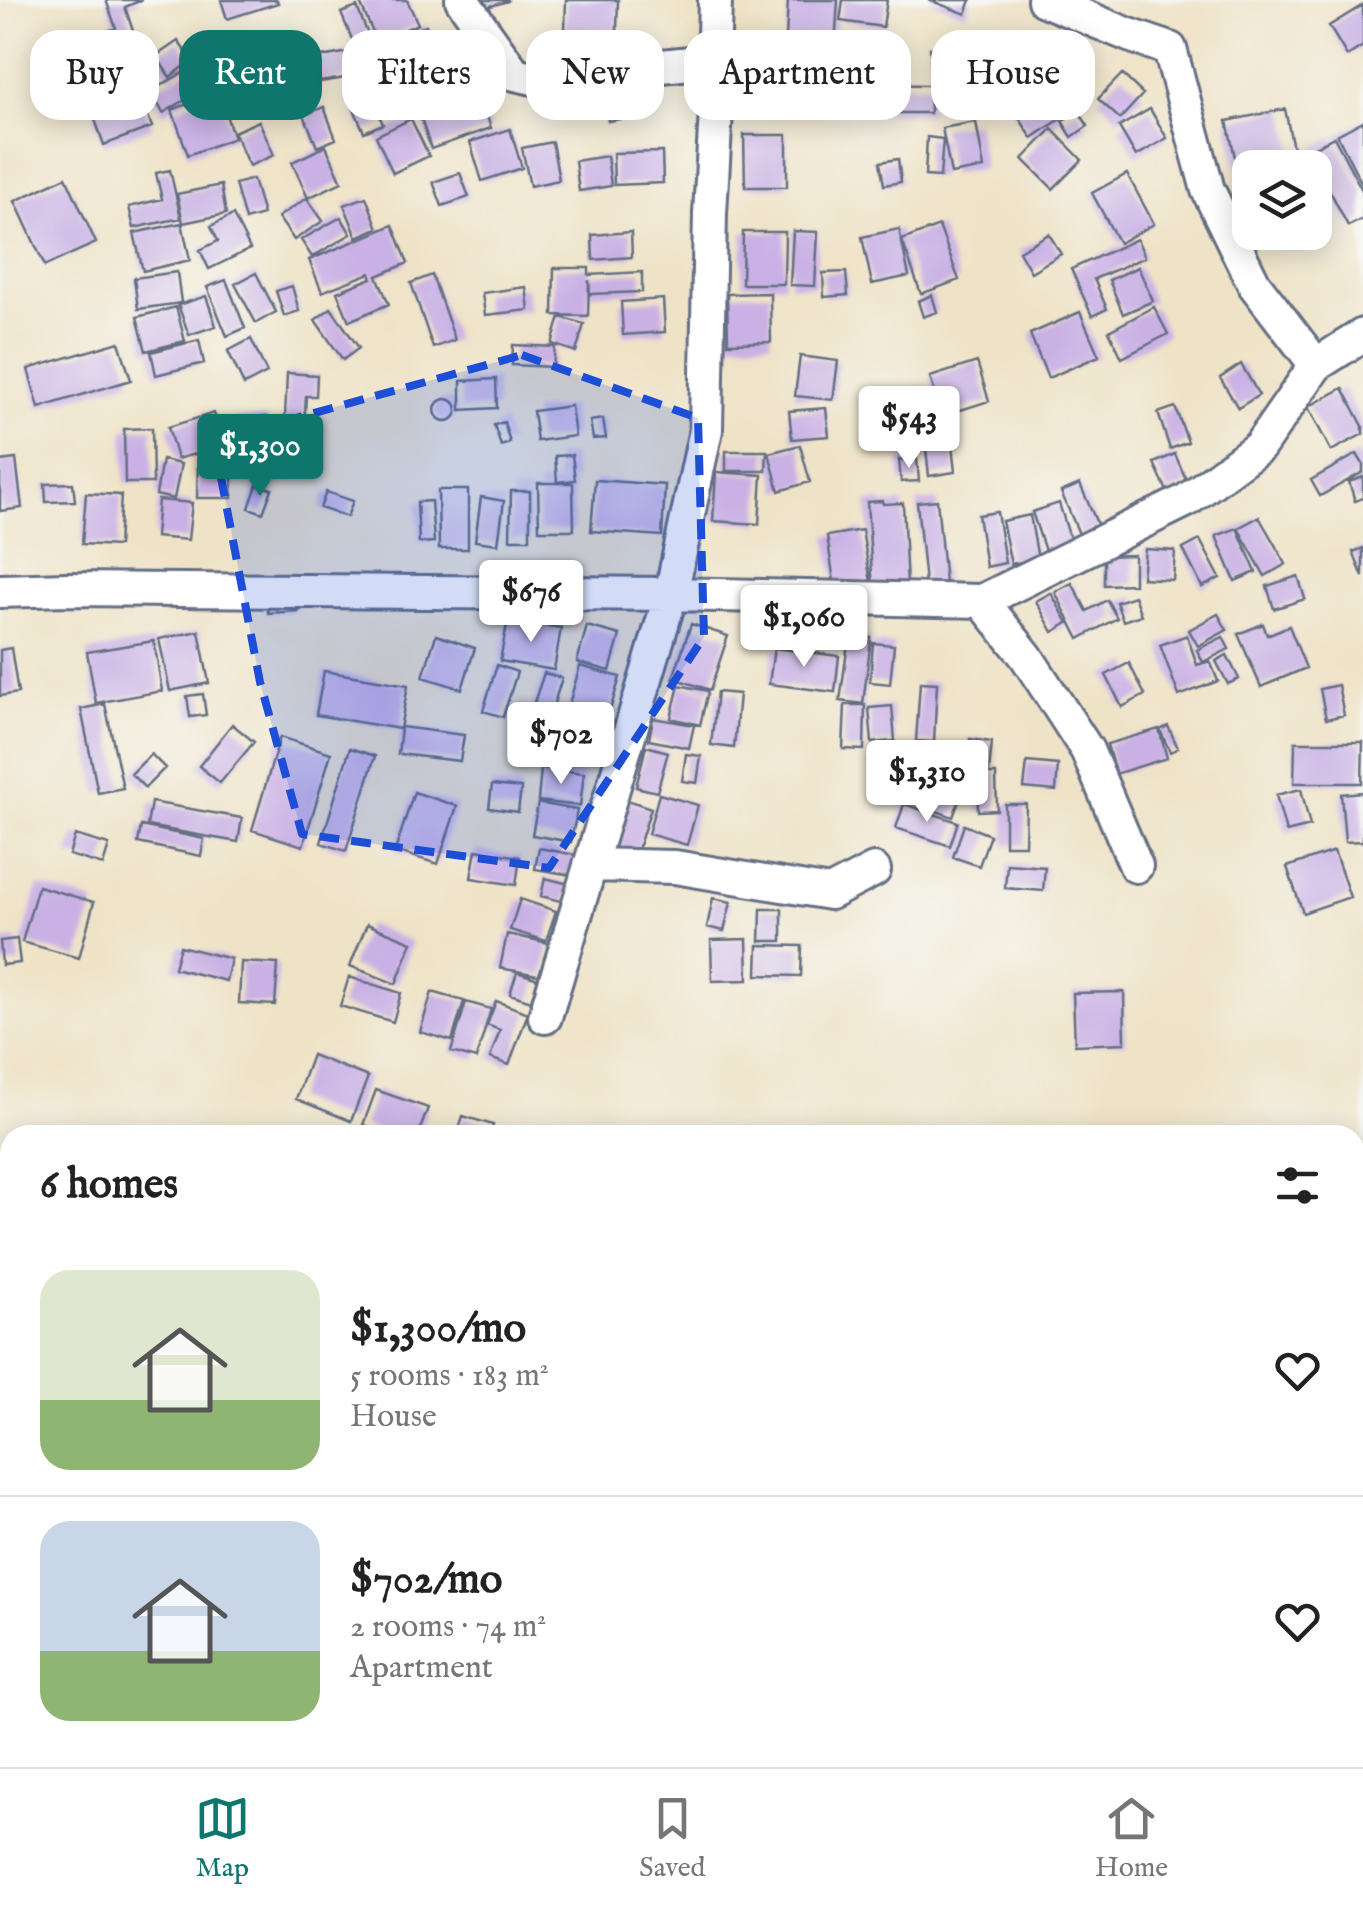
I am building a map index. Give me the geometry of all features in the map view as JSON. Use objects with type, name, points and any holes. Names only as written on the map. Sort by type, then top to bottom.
[{"type":"street","points":[[462,0],[515,74],[537,79],[684,64]]},
{"type":"street","points":[[714,30],[715,0]]},
{"type":"street","points":[[1044,0],[1170,50],[1208,190],[1254,284],[1316,366]]},
{"type":"street","points":[[545,1017],[671,594],[706,430],[715,120]]},
{"type":"street","points":[[0,591],[671,594],[982,601],[1187,500],[1259,447],[1316,366],[1363,335]]},
{"type":"street","points":[[982,601],[1026,656],[1087,750],[1136,866]]},
{"type":"street","points":[[590,866],[675,868],[830,893],[874,870]]},
{"type":"highlighted area","points":[[522,355],[698,418],[704,637],[549,868],[302,834],[260,682],[214,441]]},
{"type":"building","points":[[106,0],[142,0],[125,7],[133,30],[110,30],[116,28]]},
{"type":"building","points":[[221,0],[277,0],[278,3],[227,19]]},
{"type":"building","points":[[407,0],[418,24],[404,30],[372,30],[360,3]]},
{"type":"building","points":[[482,0],[508,0],[508,1],[484,8]]},
{"type":"building","points":[[566,0],[618,0],[617,30],[565,30]]},
{"type":"building","points":[[788,0],[838,0],[836,30],[786,30]]},
{"type":"building","points":[[843,0],[887,0],[883,27],[840,21]]},
{"type":"building","points":[[929,0],[971,0],[966,14]]},
{"type":"building","points":[[1363,5],[1363,46],[1347,56],[1329,26]]},
{"type":"building","points":[[357,7],[366,30],[348,30],[341,13]]},
{"type":"building","points":[[178,41],[179,70],[170,77],[159,54]]},
{"type":"building","points":[[342,53],[342,78],[322,82],[322,57]]},
{"type":"building","points":[[1122,74],[1143,94],[1120,119],[1098,99]]},
{"type":"building","points":[[179,75],[179,103],[163,113],[159,106],[159,86]]},
{"type":"building","points":[[911,85],[929,85],[930,113],[911,113]]},
{"type":"building","points":[[179,107],[179,120],[228,120],[234,138],[188,155],[172,110]]},
{"type":"building","points":[[322,108],[336,139],[317,147],[306,120],[322,120]]},
{"type":"building","points":[[1150,109],[1167,138],[1136,156],[1119,127]]},
{"type":"building","points":[[1285,109],[1293,150],[1233,150],[1227,121]]},
{"type":"building","points":[[95,120],[149,120],[152,127],[104,145]]},
{"type":"building","points":[[359,120],[381,120],[383,124],[364,132]]},
{"type":"building","points":[[411,120],[429,156],[393,173],[376,136]]},
{"type":"building","points":[[422,120],[488,120],[491,128],[431,149]]},
{"type":"building","points":[[1020,120],[1059,120],[1032,138]]},
{"type":"building","points":[[1084,120],[1088,126],[1072,137],[1062,121]]},
{"type":"building","points":[[259,121],[274,155],[249,166],[234,132]]},
{"type":"building","points":[[1363,121],[1363,186],[1337,135]]},
{"type":"building","points":[[976,122],[984,168],[951,174],[942,128]]},
{"type":"building","points":[[510,129],[522,168],[482,181],[470,142]]},
{"type":"building","points":[[1052,129],[1082,160],[1053,189],[1023,159]]},
{"type":"building","points":[[744,135],[787,135],[787,187],[745,187]]},
{"type":"building","points":[[927,137],[943,139],[940,177],[925,176]]},
{"type":"building","points":[[1334,137],[1363,192],[1363,219],[1348,226],[1332,195],[1332,150],[1309,150]]},
{"type":"building","points":[[552,142],[559,180],[530,186],[522,148]]},
{"type":"building","points":[[326,146],[342,182],[308,198],[292,162]]},
{"type":"building","points":[[662,152],[663,183],[614,185],[613,153]]},
{"type":"building","points":[[607,156],[611,186],[579,191],[575,161]]},
{"type":"building","points":[[898,159],[901,182],[884,185],[880,162]]},
{"type":"building","points":[[170,170],[181,218],[134,228],[129,207],[162,199],[156,173]]},
{"type":"building","points":[[460,173],[469,197],[442,206],[433,182]]},
{"type":"building","points":[[1127,174],[1154,224],[1119,243],[1092,193]]},
{"type":"building","points":[[66,177],[96,243],[45,266],[15,201]]},
{"type":"building","points":[[253,179],[263,215],[245,220],[235,184]]},
{"type":"building","points":[[221,185],[226,214],[183,223],[177,194]]},
{"type":"building","points":[[366,197],[378,228],[357,237],[344,205]]},
{"type":"building","points":[[307,198],[323,221],[294,240],[278,217]]},
{"type":"building","points":[[233,215],[250,249],[209,269],[200,250],[218,241],[211,226]]},
{"type":"building","points":[[341,217],[351,234],[312,257],[301,240]]},
{"type":"building","points":[[182,223],[190,260],[143,271],[134,233]]},
{"type":"building","points":[[393,225],[408,263],[377,276],[389,304],[349,321],[337,292],[372,278],[370,273],[322,292],[309,260]]},
{"type":"building","points":[[939,226],[959,280],[921,294],[902,240]]},
{"type":"building","points":[[899,229],[909,276],[872,284],[862,237]]},
{"type":"building","points":[[793,231],[818,232],[815,286],[790,285]]},
{"type":"building","points":[[631,232],[632,257],[593,260],[592,235]]},
{"type":"building","points":[[743,232],[785,232],[784,284],[742,284]]},
{"type":"building","points":[[1049,234],[1061,254],[1031,272],[1019,251]]},
{"type":"building","points":[[1137,239],[1145,257],[1094,279],[1107,309],[1092,316],[1071,269]]},
{"type":"building","points":[[1138,267],[1153,301],[1123,314],[1109,280]]},
{"type":"building","points":[[554,268],[589,268],[589,275],[642,272],[642,292],[590,294],[589,280],[588,316],[553,315]]},
{"type":"building","points":[[177,272],[181,303],[138,309],[134,278]]},
{"type":"building","points":[[846,272],[848,295],[824,297],[823,273]]},
{"type":"building","points":[[256,273],[276,312],[256,323],[235,284]]},
{"type":"building","points":[[432,275],[455,340],[433,348],[411,283]]},
{"type":"building","points":[[226,280],[245,328],[227,336],[207,287]]},
{"type":"building","points":[[292,286],[299,311],[284,316],[276,291]]},
{"type":"building","points":[[526,287],[529,310],[485,315],[482,293]]},
{"type":"building","points":[[770,293],[771,342],[728,343],[727,294]]},
{"type":"building","points":[[932,295],[937,312],[923,317],[918,301]]},
{"type":"building","points":[[206,296],[216,326],[189,335],[178,305]]},
{"type":"building","points":[[663,299],[665,332],[623,335],[621,302]]},
{"type":"building","points":[[176,307],[185,341],[146,351],[137,317]]},
{"type":"building","points":[[1154,307],[1168,334],[1122,358],[1109,331]]},
{"type":"building","points":[[331,308],[359,348],[343,360],[315,320]]},
{"type":"building","points":[[1080,312],[1099,356],[1048,378],[1030,334]]},
{"type":"building","points":[[560,317],[584,324],[576,352],[552,344]]},
{"type":"building","points":[[251,339],[267,373],[244,385],[228,351]]},
{"type":"building","points":[[199,340],[204,363],[156,375],[151,352]]},
{"type":"building","points":[[119,342],[131,380],[39,408],[28,369]]},
{"type":"building","points":[[513,345],[555,347],[553,367],[512,365]]},
{"type":"building","points":[[800,356],[838,361],[833,400],[795,396]]},
{"type":"building","points":[[977,362],[989,401],[942,416],[930,377]]},
{"type":"building","points":[[1241,364],[1259,395],[1238,408],[1220,378]]},
{"type":"building","points":[[287,373],[317,375],[316,396],[306,396],[303,440],[284,439]]},
{"type":"building","points":[[496,379],[497,408],[461,410],[461,381]]},
{"type":"building","points":[[1343,388],[1363,426],[1363,434],[1331,451],[1308,407]]},
{"type":"building","points":[[446,399],[454,402],[454,418],[446,421],[438,418],[435,410],[438,402]]},
{"type":"building","points":[[571,406],[575,436],[537,441],[533,411]]},
{"type":"building","points":[[1175,407],[1188,442],[1170,449],[1158,413]]},
{"type":"building","points":[[826,408],[829,436],[792,439],[789,411]]},
{"type":"building","points":[[214,413],[224,446],[177,459],[168,427]]},
{"type":"building","points":[[267,417],[268,439],[235,440],[234,418]]},
{"type":"building","points":[[949,418],[955,472],[929,476],[923,422]]},
{"type":"building","points":[[603,419],[606,438],[593,439],[590,421]]},
{"type":"building","points":[[504,422],[510,443],[501,446],[494,425]]},
{"type":"building","points":[[152,428],[153,483],[125,483],[124,429]]},
{"type":"building","points":[[800,445],[810,482],[779,491],[769,453]]},
{"type":"building","points":[[726,451],[767,451],[766,471],[726,471]]},
{"type":"building","points":[[1175,454],[1188,484],[1168,493],[1154,463]]},
{"type":"building","points":[[1357,454],[1363,472],[1320,496],[1311,480]]},
{"type":"building","points":[[572,455],[575,480],[557,482],[555,456]]},
{"type":"building","points":[[16,459],[22,508],[0,511],[0,461]]},
{"type":"building","points":[[198,459],[233,460],[232,498],[197,498]]},
{"type":"building","points":[[917,459],[919,481],[901,482],[899,460]]},
{"type":"building","points":[[162,460],[181,464],[174,499],[156,495]]},
{"type":"building","points":[[716,472],[762,475],[759,524],[713,521]]},
{"type":"building","points":[[1363,477],[1363,498],[1355,501],[1349,482]]},
{"type":"building","points":[[595,480],[665,485],[662,536],[591,531]]},
{"type":"building","points":[[73,483],[75,501],[46,502],[45,484]]},
{"type":"building","points":[[538,483],[573,483],[574,530],[539,530]]},
{"type":"building","points":[[1080,484],[1099,528],[1080,536],[1061,492]]},
{"type":"building","points":[[257,485],[272,489],[263,513],[249,508]]},
{"type":"building","points":[[438,490],[468,490],[468,549],[439,549]]},
{"type":"building","points":[[511,491],[530,491],[530,539],[510,539]]},
{"type":"building","points":[[326,492],[353,501],[347,517],[320,508]]},
{"type":"building","points":[[86,493],[121,495],[118,546],[82,544]]},
{"type":"building","points":[[481,497],[504,501],[498,544],[475,541]]},
{"type":"building","points":[[158,500],[192,503],[188,540],[155,537]]},
{"type":"building","points":[[937,500],[946,593],[926,594],[917,502]]},
{"type":"building","points":[[431,501],[434,542],[419,543],[417,502]]},
{"type":"building","points":[[867,502],[903,503],[907,586],[873,588]]},
{"type":"building","points":[[1059,503],[1072,545],[1046,554],[1032,512]]},
{"type":"building","points":[[997,512],[1005,563],[986,567],[978,515]]},
{"type":"building","points":[[1030,515],[1038,559],[1011,564],[1002,521]]},
{"type":"building","points":[[1259,517],[1286,564],[1265,576],[1238,528]]},
{"type":"building","points":[[1237,528],[1256,572],[1235,581],[1216,536]]},
{"type":"building","points":[[862,530],[871,582],[835,588],[827,536]]},
{"type":"building","points":[[1200,540],[1220,578],[1202,587],[1183,549]]},
{"type":"building","points":[[1363,548],[1363,577],[1353,552]]},
{"type":"building","points":[[1145,549],[1175,551],[1173,580],[1142,578]]},
{"type":"building","points":[[1134,555],[1134,584],[1104,585],[1104,556]]},
{"type":"building","points":[[1298,576],[1305,599],[1274,609],[1267,586]]},
{"type":"building","points":[[1072,583],[1087,611],[1107,600],[1117,618],[1079,639],[1055,592]]},
{"type":"building","points":[[297,592],[298,611],[268,613],[267,593]]},
{"type":"building","points":[[1051,593],[1068,623],[1053,632],[1036,601]]},
{"type":"building","points":[[1134,596],[1141,615],[1123,621],[1116,602]]},
{"type":"building","points":[[1218,614],[1227,630],[1198,646],[1189,630]]},
{"type":"building","points":[[508,619],[561,628],[554,670],[500,661]]},
{"type":"building","points":[[691,624],[728,636],[710,690],[673,678]]},
{"type":"building","points":[[1263,624],[1267,635],[1289,626],[1306,668],[1261,687],[1238,634]]},
{"type":"building","points":[[587,626],[620,635],[610,671],[577,662]]},
{"type":"building","points":[[199,631],[209,683],[170,691],[159,639]]},
{"type":"building","points":[[436,635],[475,648],[462,689],[423,677]]},
{"type":"building","points":[[1187,635],[1197,665],[1210,661],[1218,681],[1179,696],[1160,645]]},
{"type":"building","points":[[849,636],[871,638],[863,704],[840,701]]},
{"type":"building","points":[[1223,637],[1229,649],[1203,662],[1197,650]]},
{"type":"building","points":[[154,641],[162,691],[96,703],[87,652]]},
{"type":"building","points":[[873,643],[894,645],[890,684],[870,682]]},
{"type":"building","points":[[11,648],[18,693],[0,696],[0,650]]},
{"type":"building","points":[[774,648],[839,656],[835,692],[769,684]]},
{"type":"building","points":[[1227,655],[1239,679],[1228,684],[1216,661]]},
{"type":"building","points":[[1129,663],[1145,695],[1122,707],[1106,675]]},
{"type":"building","points":[[497,665],[517,672],[503,717],[483,711]]},
{"type":"building","points":[[580,666],[620,677],[600,743],[561,732]]},
{"type":"building","points":[[324,671],[408,685],[400,729],[316,715]]},
{"type":"building","points":[[544,673],[562,678],[545,732],[526,726]]},
{"type":"building","points":[[920,682],[937,683],[934,742],[916,741]]},
{"type":"building","points":[[679,685],[708,691],[700,725],[671,718]]},
{"type":"building","points":[[1338,685],[1344,715],[1326,719],[1320,689]]},
{"type":"building","points":[[717,692],[739,694],[734,748],[711,745]]},
{"type":"building","points":[[203,694],[206,715],[190,717],[187,696]]},
{"type":"building","points":[[105,704],[123,788],[98,793],[81,709]]},
{"type":"building","points":[[845,705],[865,705],[864,750],[843,749]]},
{"type":"building","points":[[892,706],[895,741],[872,743],[869,708]]},
{"type":"building","points":[[653,718],[694,725],[689,748],[649,740]]},
{"type":"building","points":[[232,724],[254,742],[220,783],[199,766]]},
{"type":"building","points":[[1168,726],[1178,748],[1170,752],[1160,730]]},
{"type":"building","points":[[401,727],[464,735],[460,761],[398,754]]},
{"type":"building","points":[[1159,729],[1167,758],[1115,774],[1107,744]]},
{"type":"building","points":[[280,737],[331,753],[303,846],[252,830]]},
{"type":"building","points":[[970,739],[992,742],[989,771],[966,768]]},
{"type":"building","points":[[1295,742],[1363,742],[1362,783],[1294,783]]},
{"type":"building","points":[[646,746],[668,752],[657,792],[636,787]]},
{"type":"building","points":[[350,748],[375,756],[346,851],[321,843]]},
{"type":"building","points":[[151,754],[165,768],[145,788],[131,774]]},
{"type":"building","points":[[686,754],[701,756],[697,783],[682,781]]},
{"type":"building","points":[[1027,762],[1058,765],[1056,791],[1024,788]]},
{"type":"building","points":[[928,765],[967,780],[953,817],[914,803]]},
{"type":"building","points":[[541,768],[584,773],[580,806],[538,801]]},
{"type":"building","points":[[977,774],[996,774],[997,810],[978,811]]},
{"type":"building","points":[[492,785],[521,788],[518,812],[489,808]]},
{"type":"building","points":[[1301,789],[1310,826],[1286,832],[1276,795]]},
{"type":"building","points":[[414,792],[457,806],[438,864],[395,851]]},
{"type":"building","points":[[1363,792],[1363,841],[1345,842],[1341,794]]},
{"type":"building","points":[[659,794],[698,805],[687,845],[648,834]]},
{"type":"building","points":[[627,800],[651,808],[636,855],[612,848]]},
{"type":"building","points":[[151,802],[242,818],[238,842],[147,826]]},
{"type":"building","points":[[538,803],[577,810],[571,842],[532,835]]},
{"type":"building","points":[[904,804],[958,822],[950,846],[896,828]]},
{"type":"building","points":[[1005,804],[1026,804],[1025,845],[1005,845]]},
{"type":"building","points":[[964,825],[990,835],[979,866],[953,857]]},
{"type":"building","points":[[141,826],[204,839],[201,856],[138,843]]},
{"type":"building","points":[[75,835],[109,845],[103,865],[69,855]]},
{"type":"building","points":[[539,848],[576,855],[572,875],[535,869]]},
{"type":"building","points":[[476,850],[520,857],[516,885],[471,878]]},
{"type":"building","points":[[1334,851],[1350,897],[1303,913],[1287,867]]},
{"type":"building","points":[[1007,864],[1045,867],[1043,891],[1005,888]]},
{"type":"building","points":[[545,878],[569,884],[565,902],[541,896]]},
{"type":"building","points":[[38,886],[94,902],[79,958],[22,942]]},
{"type":"building","points":[[713,898],[731,902],[724,931],[707,927]]},
{"type":"building","points":[[520,899],[556,911],[546,941],[510,930]]},
{"type":"building","points":[[761,909],[782,909],[782,941],[760,941]]},
{"type":"building","points":[[367,924],[412,942],[396,984],[350,966]]},
{"type":"building","points":[[507,934],[549,943],[543,976],[500,968]]},
{"type":"building","points":[[17,939],[20,963],[2,965],[0,941]]},
{"type":"building","points":[[747,939],[748,980],[712,981],[711,940]]},
{"type":"building","points":[[758,945],[802,946],[801,976],[757,975]]},
{"type":"building","points":[[180,946],[231,959],[226,981],[174,968]]},
{"type":"building","points":[[241,962],[278,964],[275,1005],[239,1003]]},
{"type":"building","points":[[517,972],[538,979],[531,1001],[510,994]]},
{"type":"building","points":[[349,977],[401,993],[393,1022],[340,1006]]},
{"type":"building","points":[[432,992],[464,1001],[452,1041],[420,1032]]},
{"type":"building","points":[[1124,992],[1125,1043],[1075,1045],[1073,993]]},
{"type":"building","points":[[496,1001],[528,1013],[509,1065],[490,1058],[500,1030],[487,1025]]},
{"type":"building","points":[[466,1002],[491,1009],[476,1059],[451,1052]]},
{"type":"building","points":[[312,1055],[368,1077],[351,1121],[296,1099]]},
{"type":"building","points":[[376,1090],[428,1108],[422,1125],[363,1125]]},
{"type":"building","points":[[463,1116],[493,1125],[460,1125]]}]
